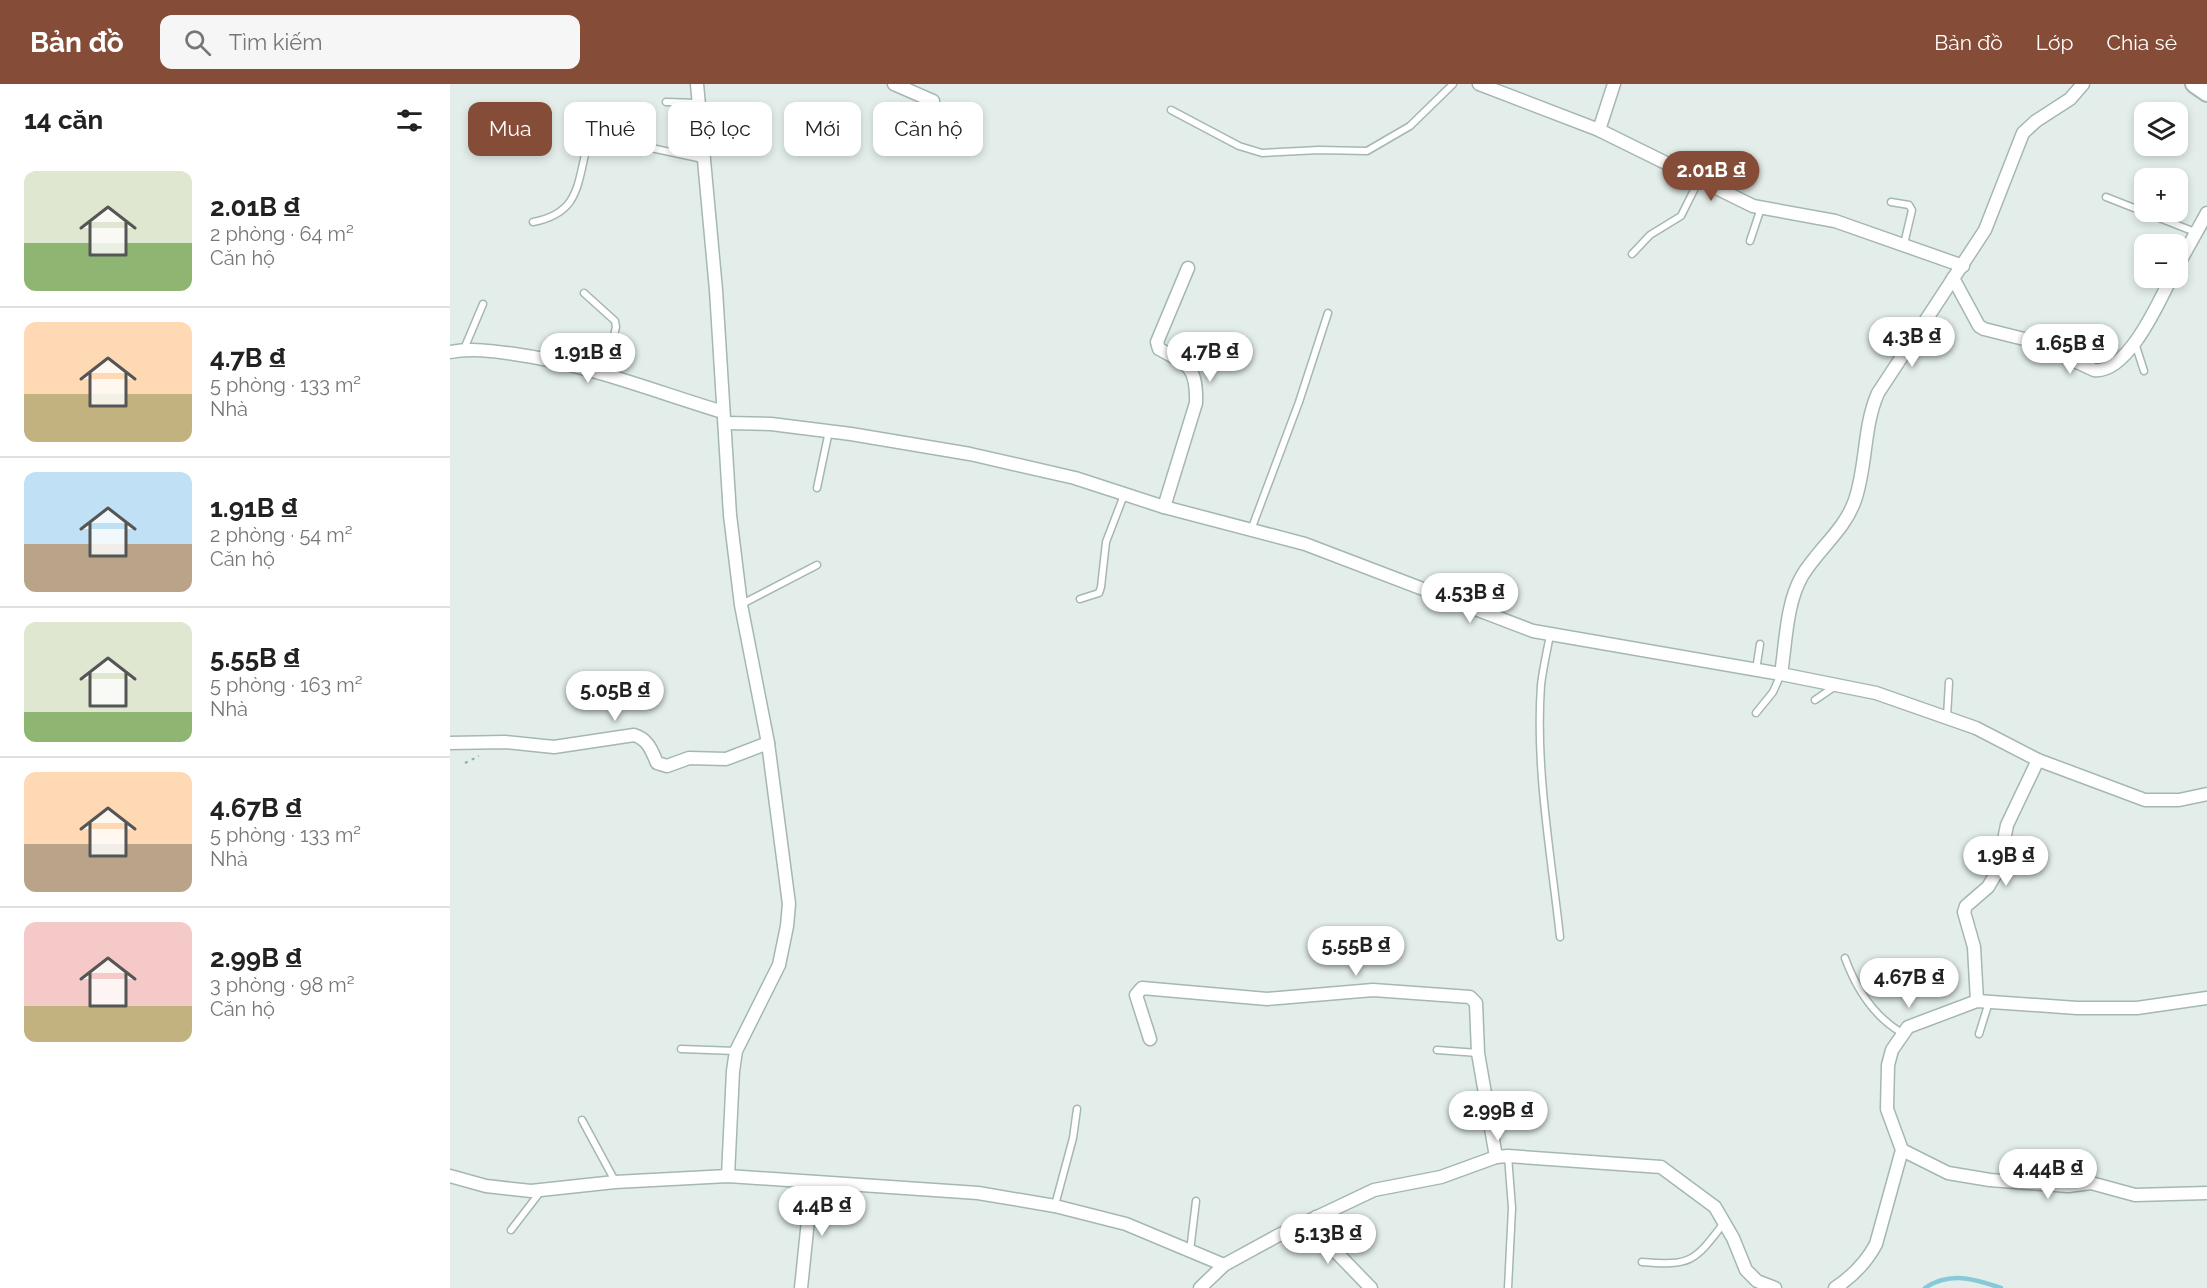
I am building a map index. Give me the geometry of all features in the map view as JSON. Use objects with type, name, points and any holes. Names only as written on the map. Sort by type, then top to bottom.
[{"type":"street","points":[[697,84],[697,102]]},
{"type":"street","points":[[894,84],[933,101]]},
{"type":"street","points":[[1479,84],[1599,130],[1748,204],[1835,221],[1963,266]]},
{"type":"street","points":[[1599,130],[1614,84]]},
{"type":"street","points":[[1781,674],[1794,594],[1804,573],[1842,524],[1855,500],[1870,414],[1878,393],[1985,230],[2023,134],[2036,121],[2063,105],[2084,84]]},
{"type":"street","points":[[2194,84],[2207,93]]},
{"type":"street","points":[[703,156],[716,290],[730,515],[741,605],[768,742],[789,904],[779,965],[736,1051],[728,1176]]},
{"type":"street","points":[[2188,246],[2207,213]]},
{"type":"street","points":[[1164,507],[1196,403],[1196,392],[1195,373],[1191,368],[1159,349],[1156,342],[1188,268]]},
{"type":"street","points":[[1953,278],[1979,326],[2032,342],[2094,370],[2104,371],[2112,367],[2135,342],[2165,288]]},
{"type":"street","points":[[450,352],[464,349],[548,359],[605,373],[724,418],[829,431],[990,458],[1075,478],[1164,507],[1305,544],[1502,620],[1550,635],[1781,674],[1876,693],[1976,728],[2038,760],[2145,800],[2179,800],[2207,794]]},
{"type":"street","points":[[450,743],[505,742],[554,747],[634,735],[641,737],[648,744],[657,763],[667,766],[689,759],[726,759],[768,742]]},
{"type":"street","points":[[1983,1001],[1974,947],[1964,912],[1966,906],[1988,887],[1998,870],[2007,825],[2038,760]]},
{"type":"street","points":[[1150,1039],[1136,995],[1142,988],[1288,999],[1373,990],[1470,997],[1476,1003],[1478,1053],[1502,1157]]},
{"type":"street","points":[[1835,1288],[1863,1265],[1876,1244],[1902,1149],[1887,1108],[1886,1091],[1892,1050],[1908,1027],[1927,1017],[1983,1001],[2077,1008],[2127,1008],[2207,998]]},
{"type":"street","points":[[1902,1149],[1948,1173],[1990,1180],[2028,1185],[2091,1184],[2135,1195],[2207,1194]]},
{"type":"street","points":[[1200,1288],[1224,1265],[1374,1190],[1441,1178],[1502,1157],[1661,1167],[1714,1207],[1724,1222],[1753,1284],[1776,1288]]},
{"type":"street","points":[[450,1176],[498,1188],[541,1190],[615,1182],[728,1176],[978,1193],[1054,1206],[1126,1224],[1224,1265]]},
{"type":"street","points":[[801,1288],[812,1182]]},
{"type":"street","points":[[1316,1217],[1336,1252],[1371,1288]]},
{"type":"lane","points":[[1171,110],[1239,146],[1262,153],[1319,150],[1367,151],[1410,126],[1453,84]]},
{"type":"lane","points":[[532,222],[549,219],[563,211],[572,200],[587,146],[592,139],[599,137],[703,159]]},
{"type":"lane","points":[[1632,254],[1650,235],[1681,216],[1699,180]]},
{"type":"lane","points":[[2106,197],[2195,232]]},
{"type":"lane","points":[[1891,202],[1909,205],[1912,210],[1904,244]]},
{"type":"lane","points":[[1750,241],[1761,208]]},
{"type":"lane","points":[[584,293],[615,321],[616,327],[605,373]]},
{"type":"lane","points":[[464,349],[483,304]]},
{"type":"lane","points":[[1250,530],[1299,402],[1328,313]]},
{"type":"lane","points":[[2135,342],[2144,371]]},
{"type":"lane","points":[[817,488],[829,431]]},
{"type":"lane","points":[[1080,599],[1099,593],[1106,542],[1124,495]]},
{"type":"lane","points":[[741,605],[818,565]]},
{"type":"lane","points":[[1550,635],[1541,684],[1542,751],[1546,818],[1560,937]]},
{"type":"lane","points":[[1756,670],[1760,645]]},
{"type":"lane","points":[[1756,713],[1773,692],[1781,674]]},
{"type":"lane","points":[[1947,717],[1949,682]]},
{"type":"lane","points":[[1815,700],[1837,685]]},
{"type":"lane","points":[[1845,957],[1851,974],[1868,1002],[1888,1024],[1902,1033]]},
{"type":"lane","points":[[1979,1034],[1983,1001]]},
{"type":"lane","points":[[681,1049],[736,1051]]},
{"type":"lane","points":[[1437,1050],[1478,1053]]},
{"type":"lane","points":[[1054,1206],[1073,1138],[1077,1109]]},
{"type":"lane","points":[[582,1120],[615,1182]]},
{"type":"lane","points":[[1502,1157],[1512,1208],[1508,1288]]},
{"type":"lane","points":[[511,1230],[541,1190]]},
{"type":"lane","points":[[1190,1251],[1196,1201]]},
{"type":"lane","points":[[1641,1262],[1675,1265],[1691,1258],[1703,1250],[1724,1222]]},
{"type":"waterway","points":[[1925,1288],[1953,1278],[1963,1278],[2001,1288]]}]
